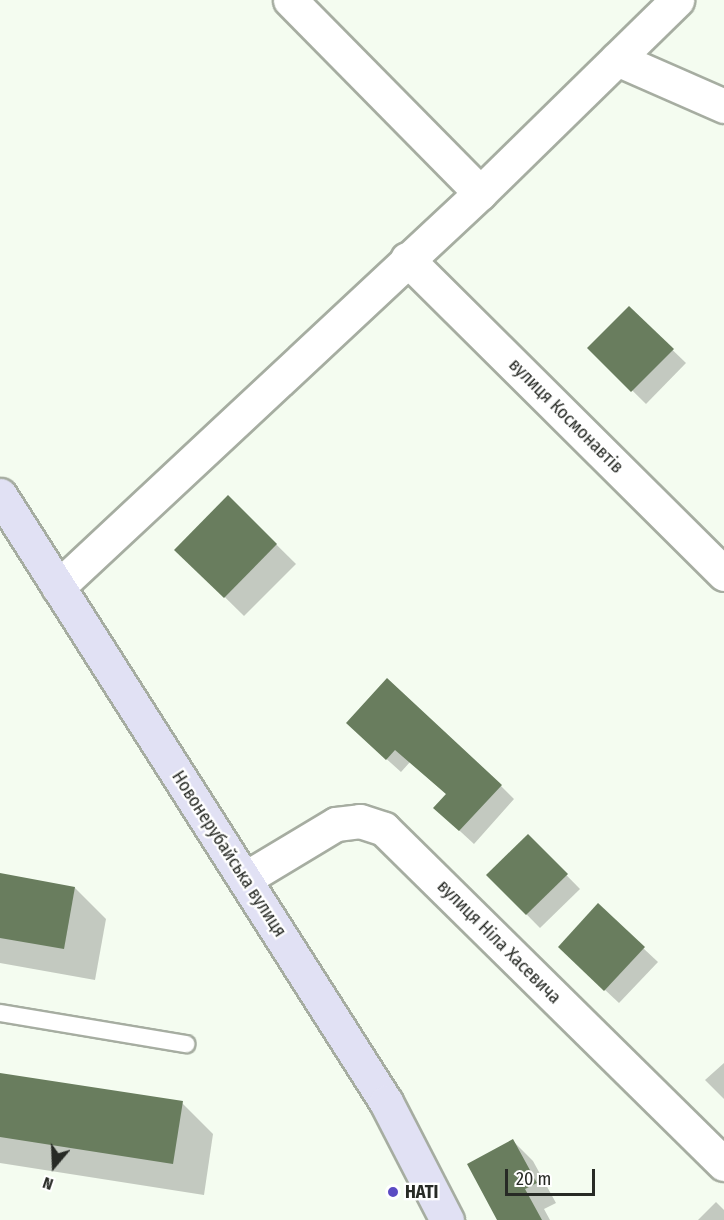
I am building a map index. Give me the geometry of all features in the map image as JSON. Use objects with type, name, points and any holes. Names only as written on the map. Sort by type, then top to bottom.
[{"type":"street","points":[[290,0],[480,193]]},
{"type":"street","points":[[58,587],[480,193],[677,0]]},
{"type":"street","points":[[617,59],[724,105]]},
{"type":"street","name":"вулиця Космонавтів","points":[[407,259],[724,574]]},
{"type":"street","name":"Новонерубайська вулиця","points":[[0,495],[246,878],[386,1102],[447,1220]]},
{"type":"street","name":"вулиця Ніла Хасевича","points":[[246,878],[336,824],[360,821],[384,829],[724,1164]]},
{"type":"lane","points":[[0,1013],[186,1044]]},
{"type":"building","points":[[629,306],[674,349],[631,392],[587,348]]},
{"type":"building","points":[[228,495],[277,544],[224,598],[174,550]]},
{"type":"building","points":[[387,678],[502,785],[459,831],[433,808],[446,794],[395,750],[386,760],[346,723]]},
{"type":"building","points":[[528,834],[568,874],[526,915],[486,875]]},
{"type":"building","points":[[0,873],[75,887],[64,949],[0,938]]},
{"type":"building","points":[[598,903],[645,947],[604,991],[558,947]]},
{"type":"building","points":[[0,1073],[183,1101],[173,1164],[0,1137]]},
{"type":"building","points":[[513,1139],[537,1183],[525,1189],[542,1220],[497,1220],[467,1164]]},
{"type":"place","name":"НАТІ","points":[[393,1192]]}]
